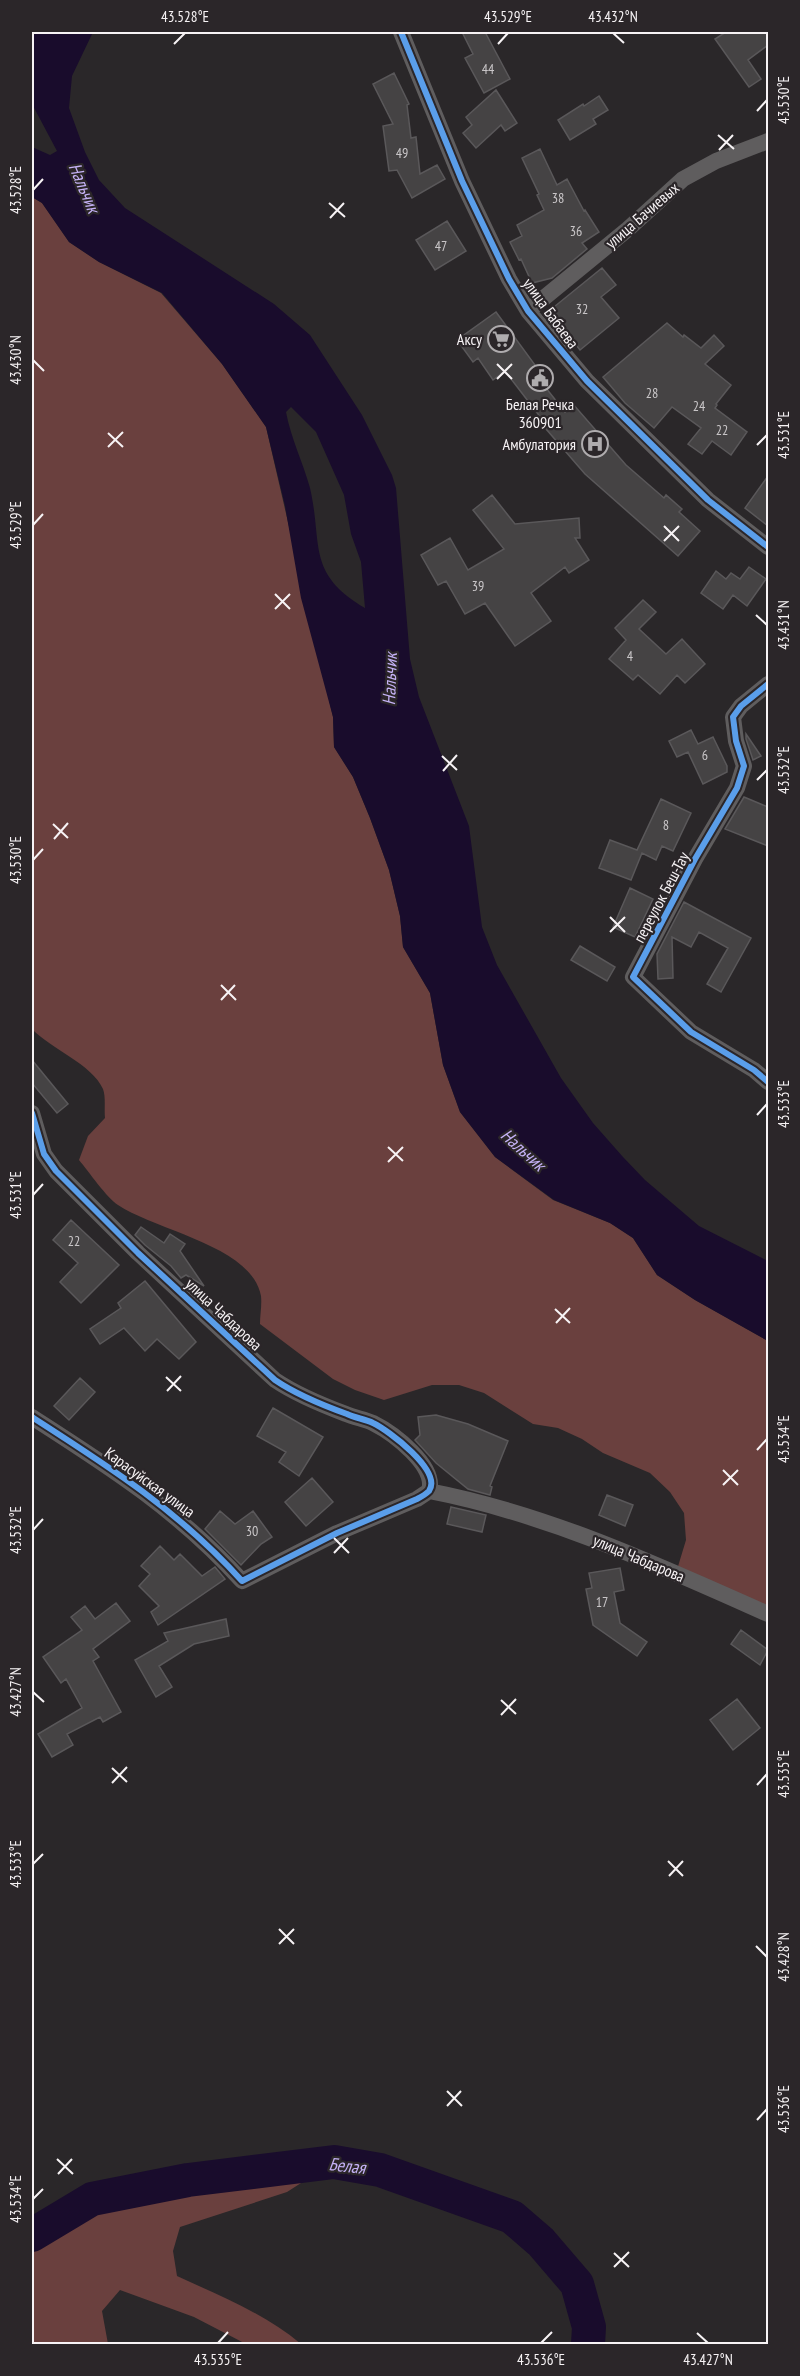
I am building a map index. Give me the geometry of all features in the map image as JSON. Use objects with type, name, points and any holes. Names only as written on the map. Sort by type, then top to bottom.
[{"type":"street","name":"улица Бабаева","points":[[401,32],[462,181],[509,279],[528,311],[587,381],[708,500],[768,548]]},
{"type":"street","name":"улица Бачиевых","points":[[528,311],[628,229],[675,185],[716,161],[768,141]]},
{"type":"street","name":"переулок Беш-Тау","points":[[768,684],[735,712],[732,723],[744,766],[737,788],[695,859],[633,976],[691,1032],[754,1070],[768,1082]]},
{"type":"street","name":"улица Чабдарова","points":[[32,1113],[44,1154],[56,1171],[138,1253],[275,1380],[291,1390],[348,1415],[373,1423],[392,1436],[419,1459],[428,1471],[431,1484],[429,1491],[456,1496],[573,1530],[768,1614]]},
{"type":"street","name":"Карасуйская улица","points":[[32,1417],[154,1499],[193,1530],[242,1581],[338,1533],[417,1499],[429,1491]]},
{"type":"shaded area","points":[[32,197],[42,203],[69,242],[99,262],[161,293],[222,364],[266,427],[333,717],[334,747],[353,777],[389,870],[400,916],[403,947],[430,993],[443,1065],[460,1112],[495,1157],[553,1200],[610,1223],[633,1238],[657,1275],[695,1300],[768,1341],[768,1614],[676,1573],[686,1540],[684,1513],[670,1492],[650,1473],[603,1453],[582,1439],[558,1428],[533,1424],[484,1393],[459,1385],[432,1385],[384,1400],[333,1379],[260,1324],[261,1296],[254,1279],[240,1264],[222,1252],[118,1205],[103,1191],[79,1160],[88,1136],[105,1118],[103,1089],[98,1080],[81,1064],[32,1029]]},
{"type":"shaded area","points":[[334,2162],[287,2192],[180,2227],[173,2251],[177,2276],[257,2314],[301,2344],[246,2344],[194,2317],[120,2290],[102,2311],[108,2344],[32,2344],[32,2235],[92,2199],[188,2180]]},
{"type":"water","name":"Нальчик","points":[[32,32],[93,32],[72,76],[69,108],[85,152],[99,180],[125,208],[274,304],[310,335],[362,415],[392,475],[396,488],[410,659],[419,697],[469,826],[482,927],[497,965],[561,1078],[593,1123],[623,1157],[645,1180],[699,1226],[768,1261],[768,1341],[695,1300],[657,1275],[633,1238],[610,1223],[554,1200],[495,1157],[460,1112],[443,1065],[430,993],[403,947],[400,916],[389,870],[353,777],[334,747],[333,717],[301,598],[285,506],[266,427],[222,364],[162,293],[99,262],[69,242],[42,203],[32,197],[32,147],[50,155],[57,151],[32,104]],"holes":[[[291,407],[316,432],[344,495],[351,534],[361,562],[365,608],[346,595],[325,570],[320,556],[310,488],[286,412]]]},
{"type":"building","points":[[462,32],[485,32],[510,79],[484,93],[465,58],[473,54]]},
{"type":"building","points":[[726,32],[768,32],[768,45],[748,60],[761,79],[749,87],[715,39]]},
{"type":"building","points":[[394,73],[409,104],[407,105],[411,138],[416,137],[420,174],[437,165],[445,179],[412,198],[397,170],[389,171],[383,126],[393,124],[373,84]]},
{"type":"building","points":[[496,90],[517,123],[505,131],[501,125],[476,148],[463,133],[472,125],[466,117]]},
{"type":"building","points":[[599,96],[608,110],[593,119],[596,124],[570,140],[558,120]]},
{"type":"building","points":[[540,149],[557,185],[567,179],[584,211],[599,232],[582,243],[587,249],[552,278],[532,283],[510,242],[522,236],[517,225],[544,210],[522,158]]},
{"type":"building","points":[[447,221],[466,251],[435,270],[416,240]]},
{"type":"building","points":[[602,268],[616,285],[601,297],[619,318],[580,350],[549,311]]},
{"type":"building","points":[[496,312],[546,380],[542,383],[565,412],[573,404],[626,465],[664,498],[666,495],[682,509],[679,512],[700,531],[678,556],[585,474],[546,429],[548,427],[505,371],[493,380],[478,358],[473,362],[457,340]]},
{"type":"building","points":[[667,323],[683,337],[684,335],[701,348],[714,335],[724,346],[705,364],[731,385],[715,408],[747,432],[731,455],[712,441],[702,454],[688,444],[701,428],[672,407],[654,428],[625,403],[603,377]]},
{"type":"building","points":[[768,476],[768,526],[745,508]]},
{"type":"building","points":[[492,495],[515,524],[579,518],[580,538],[575,538],[589,560],[569,573],[565,567],[531,593],[551,621],[515,646],[485,603],[465,614],[446,581],[438,585],[421,555],[450,538],[468,570],[504,549],[473,510]]},
{"type":"building","points":[[749,567],[766,579],[747,606],[733,595],[723,609],[701,593],[716,571],[726,579],[731,573],[740,579]]},
{"type":"building","points":[[643,600],[656,612],[639,629],[666,654],[682,639],[705,664],[685,683],[677,675],[660,694],[638,675],[633,680],[609,659],[626,640],[615,628]]},
{"type":"building","points":[[691,730],[698,744],[713,737],[727,766],[727,772],[703,784],[688,752],[677,757],[669,741]]},
{"type":"building","points":[[746,734],[761,756],[753,760],[746,739]]},
{"type":"building","points":[[744,797],[768,807],[768,846],[725,829]]},
{"type":"building","points":[[661,799],[691,813],[673,851],[662,846],[656,860],[642,853],[631,880],[599,868],[610,840],[637,850]]},
{"type":"building","points":[[630,888],[653,899],[635,937],[613,927]]},
{"type":"building","points":[[684,902],[751,938],[721,992],[707,984],[728,948],[699,932],[691,947],[672,937],[673,978],[658,979],[657,954]]},
{"type":"building","points":[[580,946],[615,967],[607,981],[571,960]]},
{"type":"building","points":[[32,1060],[68,1104],[57,1113],[32,1083]]},
{"type":"building","points":[[71,1220],[119,1265],[81,1303],[60,1282],[78,1263],[53,1240]]},
{"type":"building","points":[[141,1227],[164,1243],[170,1234],[185,1244],[180,1251],[204,1286],[186,1275],[181,1278],[171,1266],[145,1245],[135,1235]]},
{"type":"building","points":[[145,1281],[196,1342],[179,1359],[157,1339],[145,1351],[124,1328],[100,1344],[90,1329],[121,1308],[118,1303]]},
{"type":"building","points":[[80,1378],[95,1392],[69,1420],[54,1406]]},
{"type":"building","points":[[273,1408],[323,1437],[299,1476],[279,1462],[286,1452],[257,1436]]},
{"type":"building","points":[[436,1415],[468,1424],[508,1441],[490,1486],[492,1487],[490,1495],[468,1489],[436,1463],[415,1440],[420,1435],[418,1417]]},
{"type":"building","points":[[312,1478],[333,1502],[306,1526],[285,1502]]},
{"type":"building","points":[[607,1495],[633,1505],[625,1526],[599,1515]]},
{"type":"building","points":[[451,1507],[486,1515],[482,1532],[447,1524]]},
{"type":"building","points":[[220,1511],[235,1524],[253,1511],[272,1537],[261,1544],[241,1565],[205,1529]]},
{"type":"building","points":[[160,1546],[174,1560],[180,1554],[202,1576],[215,1567],[225,1579],[158,1625],[151,1612],[159,1606],[139,1586],[150,1574],[141,1566]]},
{"type":"building","points":[[620,1568],[624,1590],[614,1592],[620,1623],[647,1642],[637,1656],[593,1625],[586,1589],[592,1588],[589,1573]]},
{"type":"building","points":[[116,1603],[130,1621],[93,1649],[99,1657],[93,1661],[121,1712],[103,1722],[100,1717],[67,1734],[73,1745],[52,1757],[38,1734],[82,1708],[66,1679],[61,1683],[43,1657],[82,1630],[71,1617],[85,1606],[95,1619]]},
{"type":"building","points":[[226,1619],[229,1636],[194,1644],[159,1666],[172,1687],[156,1697],[135,1660],[168,1641],[164,1633]]},
{"type":"building","points":[[741,1630],[768,1650],[760,1665],[731,1644]]},
{"type":"building","points":[[737,1699],[760,1728],[733,1750],[710,1720]]},
{"type":"waterway","name":"Белая","points":[[32,2235],[92,2199],[188,2180],[334,2162],[380,2170],[512,2217],[541,2242],[577,2284],[589,2327],[588,2344]]},
{"type":"cycle path","points":[[401,32],[462,181],[509,279],[528,311],[587,381],[708,500],[768,547]]},
{"type":"cycle path","points":[[768,684],[741,706],[733,717],[736,741],[744,766],[737,788],[695,859],[633,977],[691,1032],[754,1070],[768,1082]]},
{"type":"cycle path","points":[[32,1113],[44,1154],[56,1171],[138,1253],[275,1380],[310,1399],[380,1427],[412,1452],[428,1473],[431,1483],[429,1491],[419,1498],[337,1533],[242,1581],[194,1533],[143,1492],[32,1417]]},
{"type":"place","name":"Аксу","points":[[501,339]]},
{"type":"place","name":"Белая Речка 360901","points":[[540,378]]},
{"type":"place","name":"Амбулатория","points":[[595,444]]}]
